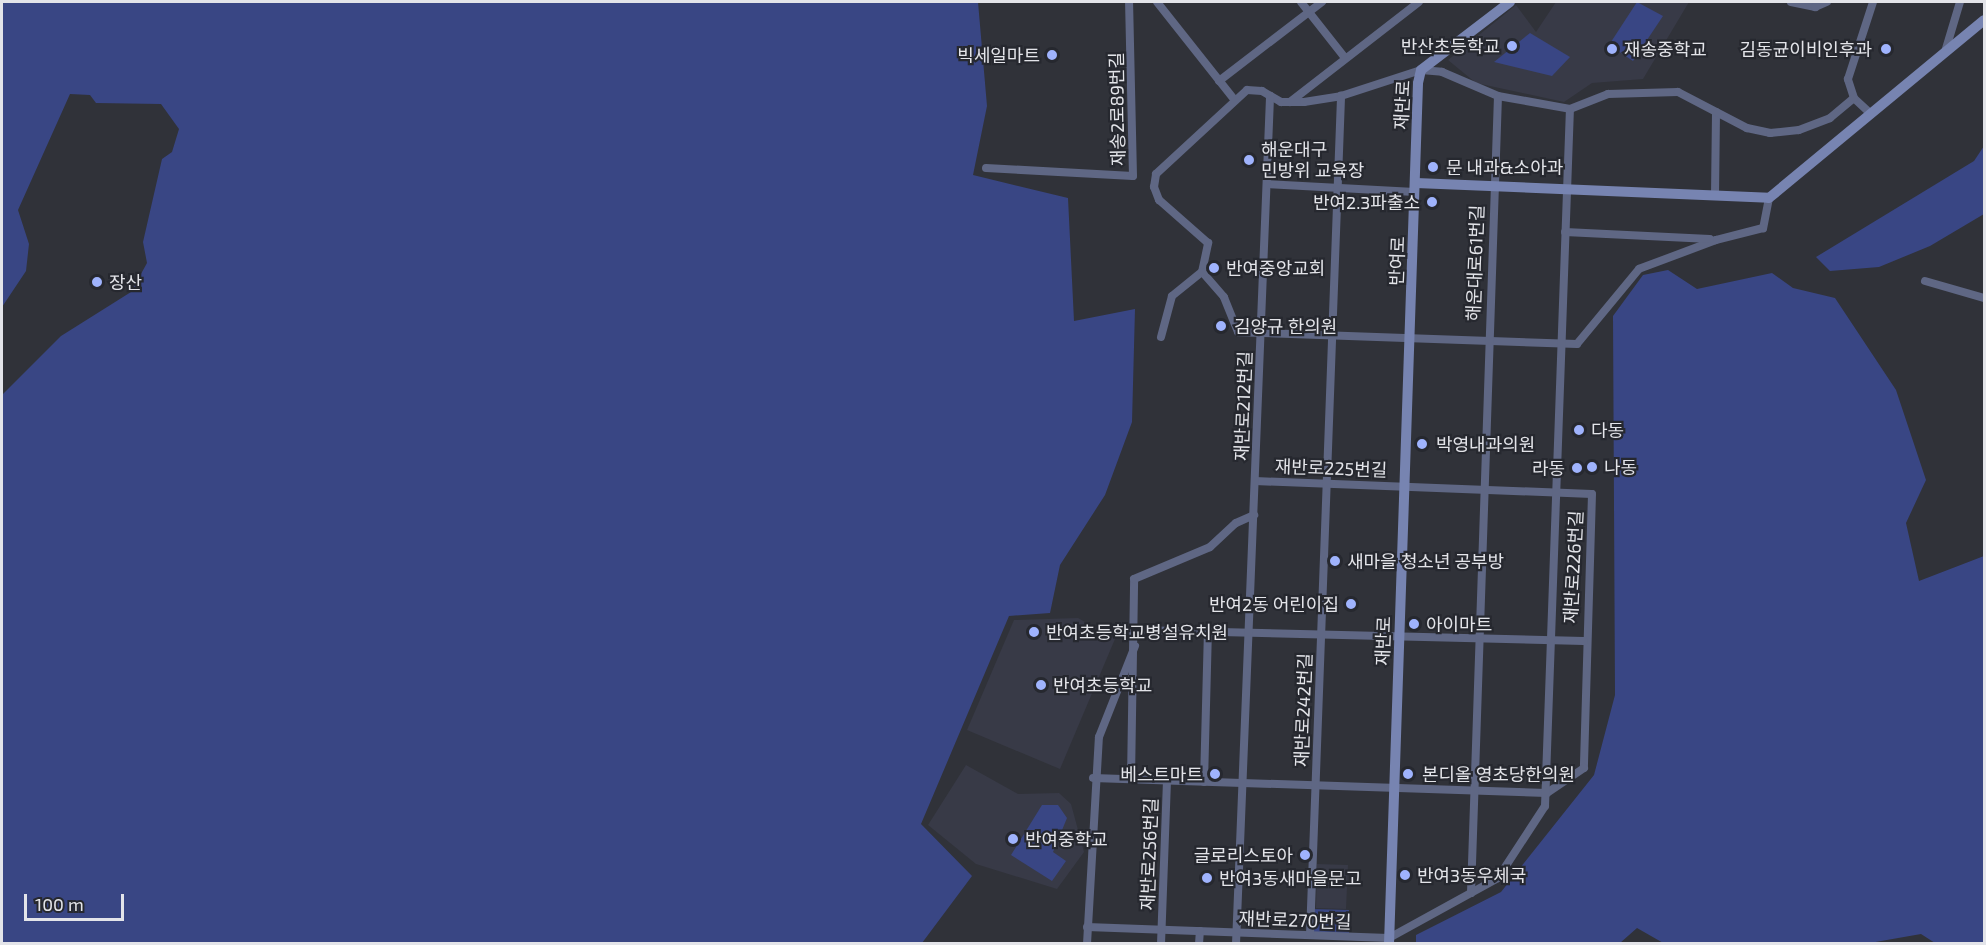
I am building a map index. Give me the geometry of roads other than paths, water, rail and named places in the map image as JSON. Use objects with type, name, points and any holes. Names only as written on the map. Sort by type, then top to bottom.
[{"type":"main road","name":"재반로","points":[[1416,187],[1421,70],[1510,2]]},
{"type":"main road","points":[[1769,198],[1984,20]]},
{"type":"main road","name":"해운대로61번길","points":[[1416,187],[1495,186],[1769,198]]},
{"type":"main road","name":"반여로","points":[[1411,339],[1416,187]]},
{"type":"main road","name":"재반로","points":[[1389,941],[1411,339]]},
{"type":"street","name":"재송2로89번길","points":[[986,168],[1133,176],[1129,2]]},
{"type":"street","points":[[1157,2],[1234,99]]},
{"type":"street","points":[[1300,2],[1345,58]]},
{"type":"street","points":[[1220,81],[1322,2]]},
{"type":"street","points":[[1289,102],[1419,2]]},
{"type":"street","points":[[1791,2],[1815,7],[1827,2]]},
{"type":"street","points":[[1871,114],[1854,98],[1848,79],[1873,2]]},
{"type":"street","points":[[1944,54],[1960,2]]},
{"type":"street","points":[[1161,338],[1172,296],[1202,272],[1208,243],[1159,200],[1154,187],[1156,174],[1234,99],[1247,90],[1289,102],[1341,96],[1421,70],[1442,72],[1498,96],[1570,109],[1608,94],[1642,90],[1677,92],[1754,131],[1788,132],[1830,118],[1854,98]]},
{"type":"street","points":[[1261,333],[1270,96]]},
{"type":"street","points":[[1321,635],[1329,483],[1341,96]]},
{"type":"street","name":"해운대로61번길","points":[[1484,489],[1498,96]]},
{"type":"street","points":[[1556,493],[1570,109]]},
{"type":"street","points":[[1714,195],[1716,112]]},
{"type":"street","points":[[1267,184],[1338,188],[1416,187]]},
{"type":"street","points":[[1561,344],[1577,344],[1639,269],[1716,240],[1763,228],[1769,198]]},
{"type":"street","points":[[1565,232],[1716,240]]},
{"type":"street","name":"재반로212번길","points":[[1202,272],[1224,297],[1238,332],[1561,344]]},
{"type":"street","points":[[1925,281],[1984,298]]},
{"type":"street","name":"재반로212번길","points":[[1255,481],[1261,333]]},
{"type":"street","points":[[1236,944],[1255,481]]},
{"type":"street","name":"재반로225번길","points":[[1255,481],[1406,486]]},
{"type":"street","name":"재반로226번길","points":[[1406,486],[1592,494],[1584,641]]},
{"type":"street","points":[[1471,893],[1484,489]]},
{"type":"street","name":"재반로226번길","points":[[1547,793],[1556,493]]},
{"type":"street","points":[[1131,779],[1136,630],[1134,579],[1210,547],[1236,523],[1254,515]]},
{"type":"street","name":"재반로242번길","points":[[1136,630],[1584,641]]},
{"type":"street","points":[[1204,782],[1208,632]]},
{"type":"street","name":"재반로242번길","points":[[1315,786],[1321,635]]},
{"type":"street","points":[[1389,941],[1498,878],[1545,806],[1547,793],[1584,768],[1589,700],[1584,641]]},
{"type":"street","points":[[1087,944],[1093,778],[1099,737],[1135,646]]},
{"type":"street","name":"재반로256번길","points":[[1093,778],[1547,793]]},
{"type":"street","name":"재반로256번길","points":[[1161,930],[1167,780]]},
{"type":"street","points":[[1310,935],[1315,786]]},
{"type":"street","name":"재반로270번길","points":[[1087,927],[1310,935],[1389,941]]},
{"type":"street","points":[[1161,930],[1161,944]]},
{"type":"street","points":[[1199,944],[1200,931]]},
{"type":"place","name":"반산초등학교","points":[[1512,46]]},
{"type":"place","name":"재송중학교","points":[[1612,49]]},
{"type":"place","name":"김동균이비인후과","points":[[1886,49]]},
{"type":"place","name":"빅세일마트","points":[[1052,55]]},
{"type":"place","name":"해운대구 민방위 교육장","points":[[1249,160]]},
{"type":"place","name":"문 내과&소아과","points":[[1433,167]]},
{"type":"place","name":"반여2.3파출소","points":[[1432,202]]},
{"type":"place","name":"반여중앙교회","points":[[1214,268]]},
{"type":"place","name":"장산","points":[[97,282]]},
{"type":"place","name":"김양규 한의원","points":[[1221,326]]},
{"type":"place","name":"다동","points":[[1579,430]]},
{"type":"place","name":"박영내과의원","points":[[1422,444]]},
{"type":"place","name":"나동","points":[[1592,467]]},
{"type":"place","name":"라동","points":[[1577,468]]},
{"type":"place","name":"새마을 청소년 공부방","points":[[1335,561]]},
{"type":"place","name":"반여2동 어린이집","points":[[1351,604]]},
{"type":"place","name":"아이마트","points":[[1414,624]]},
{"type":"place","name":"반여초등학교병설유치원","points":[[1034,632]]},
{"type":"place","name":"반여초등학교","points":[[1041,685]]},
{"type":"place","name":"베스트마트","points":[[1215,774]]},
{"type":"place","name":"본디올 영초당한의원","points":[[1408,774]]},
{"type":"place","name":"반여중학교","points":[[1013,839]]},
{"type":"place","name":"글로리스토아","points":[[1305,855]]},
{"type":"place","name":"반여3동우체국","points":[[1405,875]]},
{"type":"place","name":"반여3동새마을문고","points":[[1207,878]]}]
